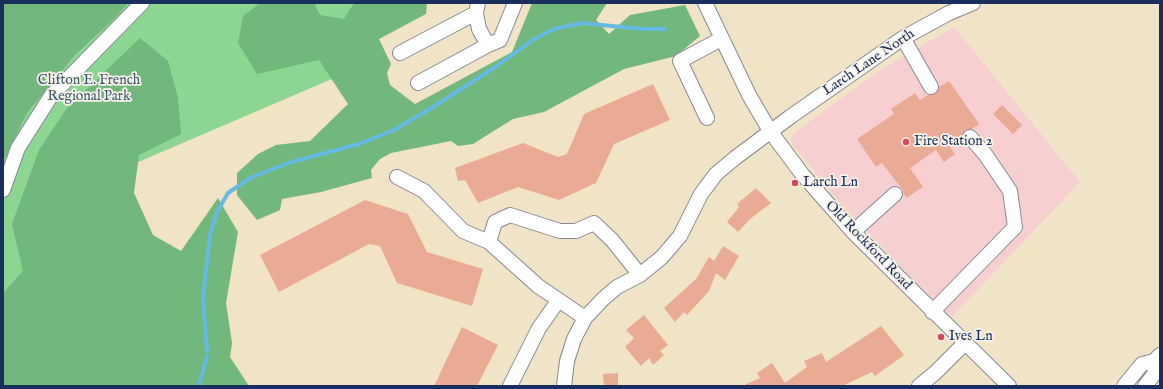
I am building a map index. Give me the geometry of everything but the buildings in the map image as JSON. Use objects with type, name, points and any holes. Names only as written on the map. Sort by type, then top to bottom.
[{"type":"street","points":[[3,190],[18,148],[51,96],[142,3]]},
{"type":"street","points":[[418,83],[500,40],[515,3]]},
{"type":"street","name":"Old Rockford Road","points":[[705,3],[749,95],[770,131],[807,180],[853,232],[932,312],[1009,386]]},
{"type":"street","name":"Larch Lane North","points":[[564,386],[567,361],[574,339],[585,318],[617,287],[640,275],[662,257],[680,236],[701,194],[716,174],[770,131],[903,38],[949,13],[973,3]]},
{"type":"street","points":[[400,53],[477,8],[479,29],[488,45]]},
{"type":"street","points":[[903,38],[931,87]]},
{"type":"street","points":[[707,118],[680,61],[721,39]]},
{"type":"street","points":[[932,312],[1015,227],[1010,192],[985,154],[970,137]]},
{"type":"street","points":[[397,177],[424,191],[463,231],[489,242],[538,286],[585,318]]},
{"type":"street","points":[[853,232],[894,194]]},
{"type":"street","points":[[489,242],[495,222],[510,215],[560,231],[576,231],[594,224],[612,240],[640,275]]},
{"type":"street","points":[[510,386],[539,328],[558,301]]},
{"type":"street","points":[[919,386],[936,373],[965,343]]},
{"type":"street","points":[[1124,386],[1142,364],[1158,361],[1155,373],[1145,386]]},
{"type":"shaded area","points":[[954,27],[1080,182],[952,317],[904,270],[842,205],[793,145],[791,138],[794,133],[879,71]]},
{"type":"green space","name":"Clifton E. French Regional Park","points":[[3,3],[352,3],[376,60],[64,194],[3,386]]},
{"type":"green space","points":[[3,3],[128,3],[114,19],[75,55],[27,113],[3,162]]},
{"type":"green space","points":[[260,3],[314,3],[320,15],[344,19],[354,3],[427,3],[426,14],[379,39],[391,64],[387,73],[390,85],[415,104],[512,52],[532,3],[607,3],[596,20],[609,34],[630,15],[685,5],[700,36],[676,56],[624,69],[544,112],[513,119],[473,144],[458,146],[451,141],[391,153],[380,159],[371,170],[372,178],[321,192],[282,199],[280,210],[257,220],[237,195],[237,173],[258,154],[276,145],[310,141],[348,104],[319,60],[257,74],[238,43],[243,16]]},
{"type":"green space","points":[[140,38],[168,61],[178,98],[181,134],[139,155],[134,193],[153,235],[181,251],[218,198],[238,232],[226,303],[232,343],[230,357],[249,386],[3,386],[3,293],[23,271],[12,224],[39,150],[67,108]]},
{"type":"waterway","points":[[207,351],[203,297],[210,235],[217,212],[228,193],[250,178],[291,162],[359,144],[394,130],[497,66],[534,39],[554,29],[582,23],[642,29],[665,29]]},
{"type":"waterway","points":[[199,386],[207,356]]},
{"type":"place","name":"Fire Station 2","points":[[906,142]]},
{"type":"place","name":"Larch Ln","points":[[795,183]]},
{"type":"place","name":"Ives Ln","points":[[941,337]]}]
